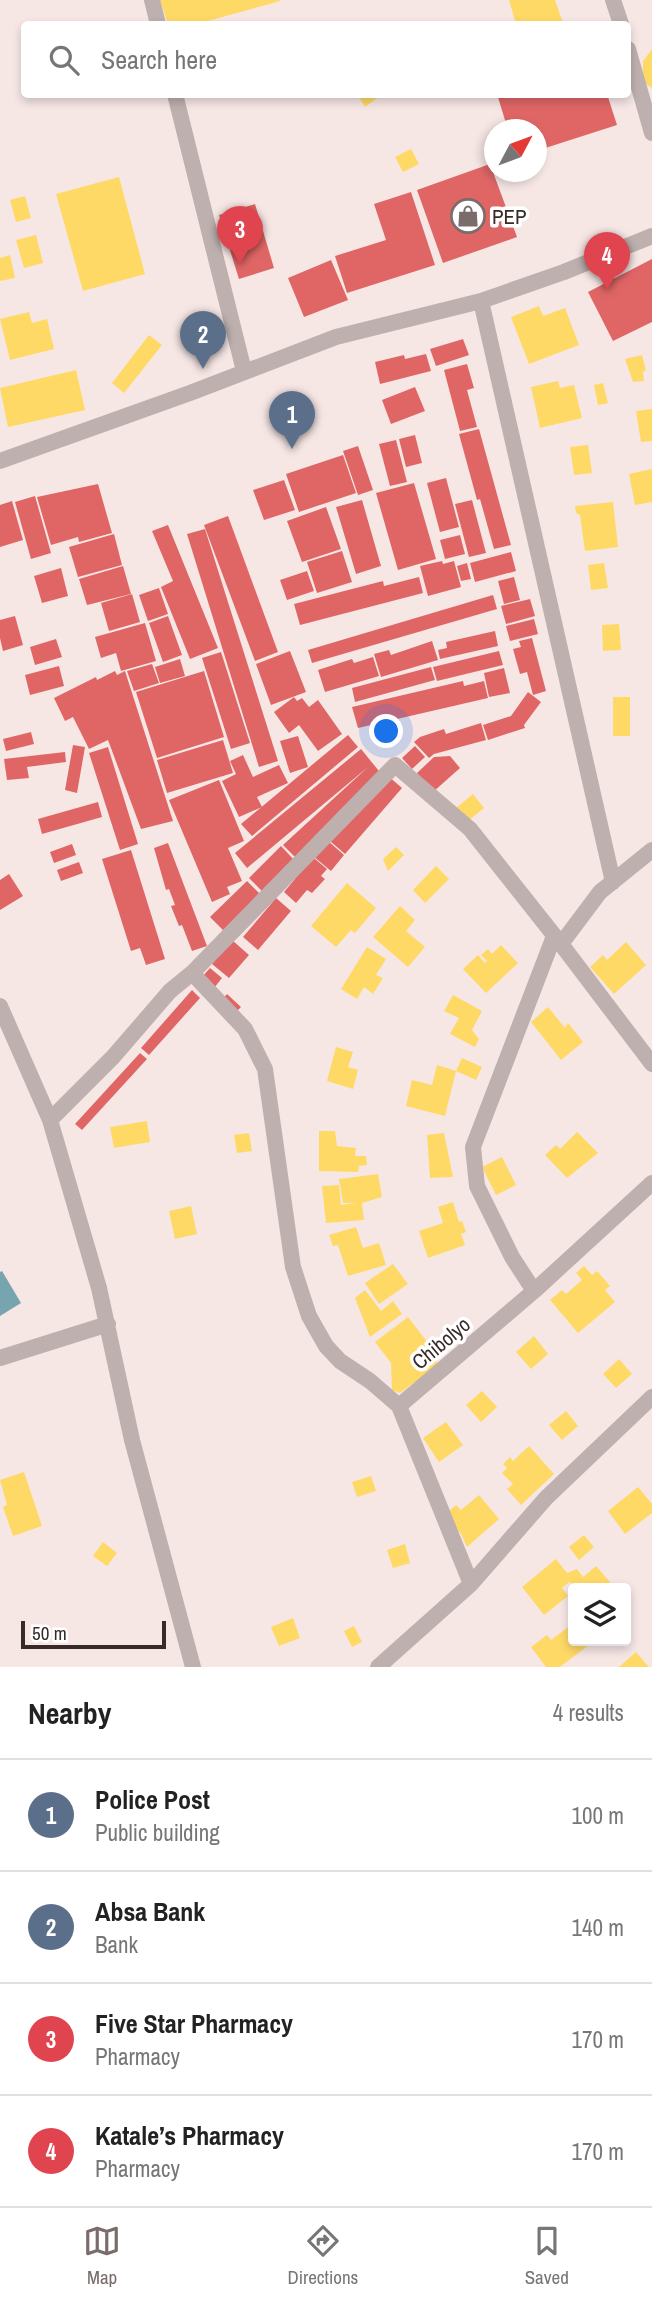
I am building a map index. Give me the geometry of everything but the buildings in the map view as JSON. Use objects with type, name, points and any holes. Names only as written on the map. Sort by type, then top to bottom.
[{"type":"street","points":[[152,0],[157,21]]},
{"type":"street","points":[[613,0],[620,21]]},
{"type":"street","points":[[631,59],[652,133]]},
{"type":"street","points":[[176,98],[244,371]]},
{"type":"street","points":[[0,461],[336,337],[481,301],[564,272],[652,236]]},
{"type":"street","points":[[481,301],[613,882]]},
{"type":"street","points":[[50,1120],[113,1057],[170,991],[192,973],[395,765],[470,829],[652,1064]]},
{"type":"street","points":[[534,1291],[512,1257],[477,1186],[473,1147],[558,940],[600,892],[652,850]]},
{"type":"street","points":[[192,973],[244,1029],[265,1069],[293,1268],[309,1316],[326,1346],[340,1362],[370,1381],[399,1406],[471,1584]]},
{"type":"street","points":[[0,1006],[50,1120],[108,1324],[132,1440],[193,1667]]},
{"type":"street","name":"Chibolyo","points":[[399,1406],[534,1291],[652,1183]]},
{"type":"street","points":[[0,1359],[108,1324]]},
{"type":"street","points":[[378,1667],[471,1584],[546,1498],[652,1397]]},
{"type":"place","name":"PEP","points":[[468,216]]},
{"type":"place","name":"Five Star Pharmacy","points":[[240,264]]},
{"type":"place","name":"Katale’s Pharmacy","points":[[607,290]]},
{"type":"place","name":"Absa Bank","points":[[203,369]]},
{"type":"place","name":"Police Post","points":[[292,449]]}]
